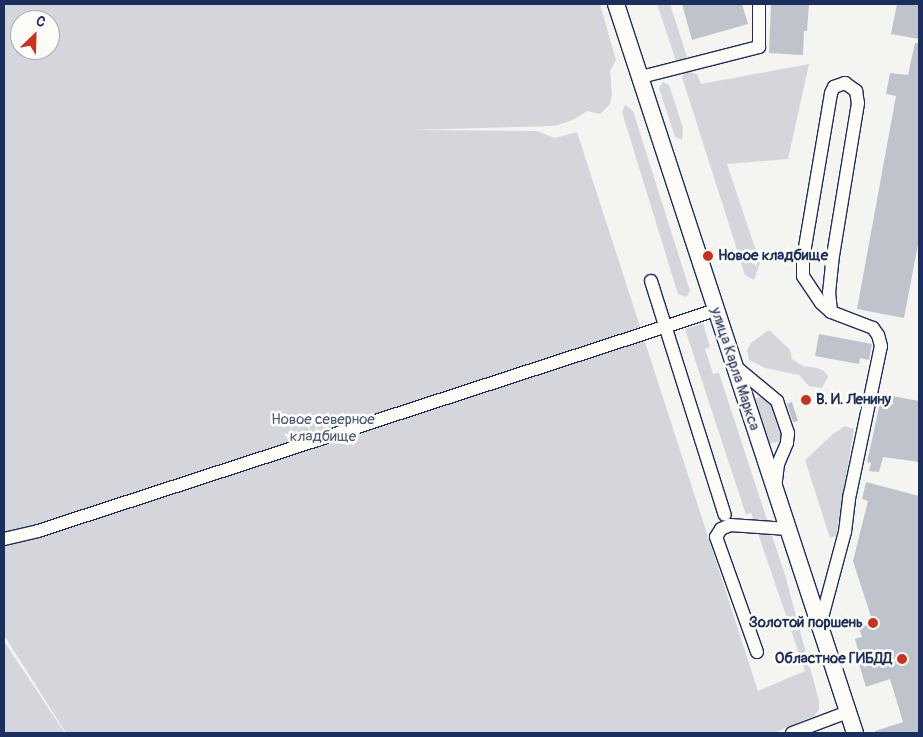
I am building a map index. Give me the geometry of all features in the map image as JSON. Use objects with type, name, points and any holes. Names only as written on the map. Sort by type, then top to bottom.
[{"type":"main road","name":"улица Карла Маркса","points":[[616,4],[855,733]]},
{"type":"lane","points":[[641,78],[759,47],[759,4]]},
{"type":"lane","points":[[820,625],[845,532],[850,494],[881,346],[878,335],[873,328],[831,312],[821,304],[803,276],[803,259],[831,92],[834,87],[845,83],[856,91],[858,103],[833,256],[829,292],[831,312]]},
{"type":"lane","points":[[651,281],[725,515]]},
{"type":"lane","points":[[4,539],[38,531],[204,475],[716,310]]},
{"type":"lane","points":[[734,364],[777,402],[788,433],[788,443],[778,464],[775,490]]},
{"type":"lane","points":[[757,652],[716,537],[721,529],[730,525],[788,529]]},
{"type":"lane","points":[[792,733],[848,712]]},
{"type":"green space","name":"Новое северное кладбище","points":[[4,4],[600,4],[616,60],[610,71],[612,94],[610,104],[600,114],[587,111],[575,119],[555,126],[414,130],[537,131],[555,138],[577,132],[758,691],[805,671],[751,513],[746,515],[685,329],[703,323],[710,347],[705,349],[713,374],[719,373],[785,575],[819,701],[819,710],[814,716],[774,733],[66,733],[4,635]]},
{"type":"green space","points":[[657,4],[670,4],[687,57],[681,62],[676,61]]},
{"type":"green space","points":[[809,64],[788,159],[727,164],[760,263],[754,280],[745,275],[682,77],[686,71],[697,74],[701,84]]},
{"type":"green space","points":[[663,82],[669,85],[683,128],[682,140],[675,137],[659,88]]},
{"type":"green space","points":[[625,105],[633,111],[690,291],[686,297],[678,294],[622,112]]},
{"type":"green space","points":[[769,330],[790,350],[792,359],[803,366],[824,371],[828,377],[822,388],[809,386],[799,375],[765,368],[749,360],[747,350],[751,343]]},
{"type":"green space","points":[[769,395],[785,440],[769,444],[755,398]]},
{"type":"green space","points":[[845,426],[854,429],[836,536],[830,538],[805,460],[833,434]]},
{"type":"green space","points":[[4,641],[15,658],[65,733],[4,733]]},
{"type":"building","points":[[682,4],[742,4],[748,24],[692,40]]},
{"type":"building","points":[[771,4],[809,4],[807,31],[804,31],[803,55],[769,53]]},
{"type":"building","points":[[897,4],[919,4],[919,39],[891,34]]},
{"type":"building","points":[[915,43],[919,43],[919,239],[904,318],[857,309],[896,96],[886,94],[890,73],[908,75]]},
{"type":"building","points":[[819,334],[872,344],[869,360],[860,358],[859,364],[815,356]]},
{"type":"building","points":[[882,394],[919,401],[919,462],[883,457],[879,472],[869,471],[871,463],[867,462]]},
{"type":"building","points":[[792,402],[798,421],[793,422],[787,404]]},
{"type":"building","name":"Областное ГИБДД","points":[[866,482],[919,496],[919,733],[875,733],[875,731],[903,722],[890,679],[866,687],[855,651],[858,650],[855,639],[862,637],[859,628],[873,623],[853,561],[868,501],[862,499]]},
{"type":"place","name":"Новое кладбище","points":[[708,256]]},
{"type":"place","name":"В. И. Ленину","points":[[806,400]]},
{"type":"place","name":"Золотой поршень","points":[[873,623]]},
{"type":"place","name":"Областное ГИБДД","points":[[902,659]]}]
